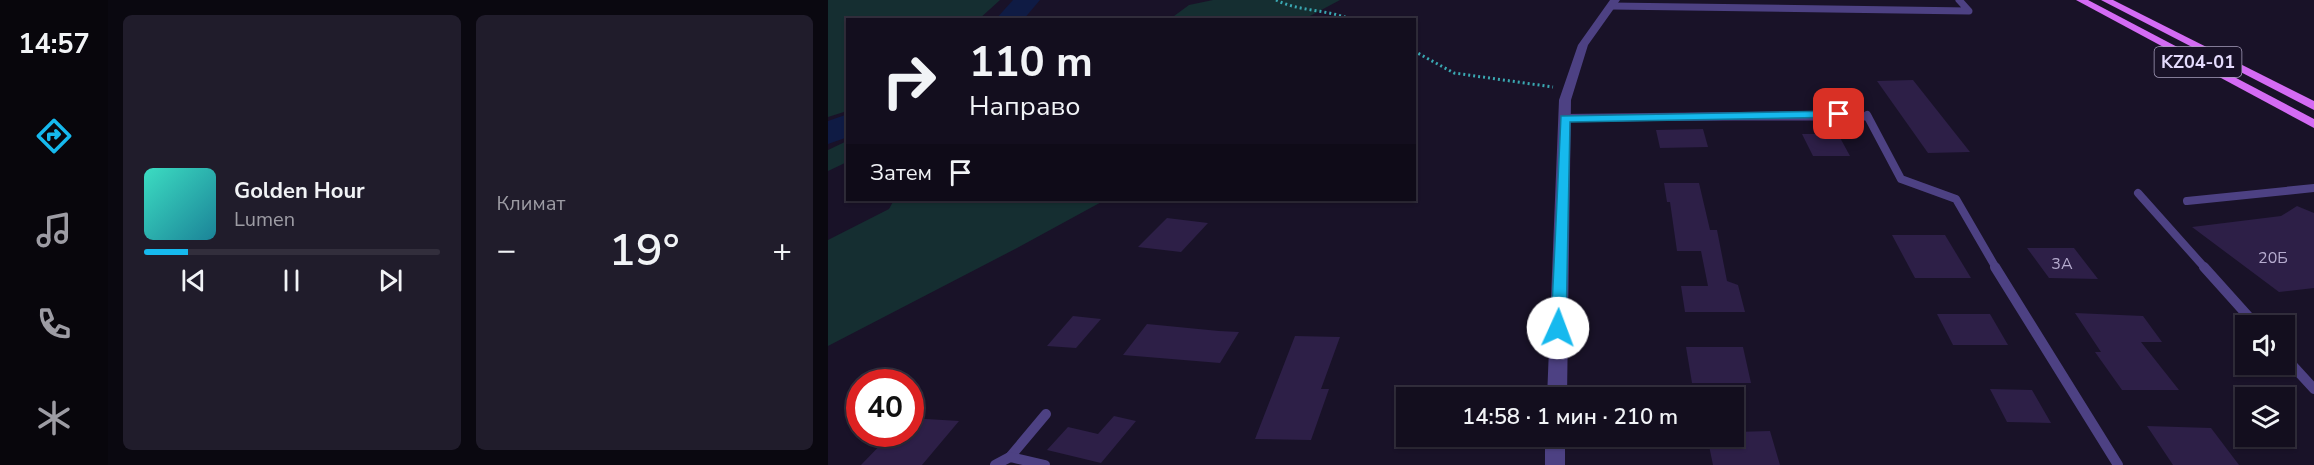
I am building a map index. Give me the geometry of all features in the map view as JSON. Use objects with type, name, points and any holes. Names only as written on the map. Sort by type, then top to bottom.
[{"type":"main road","name":"KZ04-01","points":[[2081,0],[2314,124]]},
{"type":"main road","name":"KZ04-01","points":[[2106,0],[2314,106]]},
{"type":"street","points":[[1557,387],[1564,118],[1568,90],[1583,45],[1613,3]]},
{"type":"street","points":[[1555,447],[1555,465]]},
{"type":"lane","points":[[1767,0],[1770,8]]},
{"type":"lane","points":[[1613,3],[1969,11],[1959,0]]},
{"type":"lane","points":[[1564,118],[1867,115],[1901,179],[1956,199],[1971,228],[2118,465]]},
{"type":"lane","points":[[2187,201],[2314,188]]},
{"type":"lane","points":[[2138,193],[2247,315]]},
{"type":"lane","points":[[2295,368],[2314,389]]},
{"type":"lane","points":[[995,465],[1011,457],[1046,414]]},
{"type":"lane","points":[[1011,457],[1045,465]]},
{"type":"path","points":[[1276,0],[1286,5],[1335,12],[1348,18]]},
{"type":"path","points":[[1416,52],[1454,73],[1568,90]]},
{"type":"green space","points":[[828,0],[1000,0],[980,18],[846,18],[846,111],[828,117]]},
{"type":"green space","points":[[1213,0],[1340,0],[1310,16],[1313,18],[1171,18],[1189,5]]},
{"type":"green space","points":[[846,141],[846,162],[828,171],[828,150]]},
{"type":"green space","points":[[893,201],[1103,201],[828,346],[828,240],[889,209]]},
{"type":"building","points":[[1913,80],[1970,152],[1928,153],[1877,81]]},
{"type":"building","points":[[1703,129],[1708,147],[1660,148],[1656,130]]},
{"type":"building","points":[[1802,134],[1838,134],[1850,156],[1813,156]]},
{"type":"building","points":[[1664,183],[1699,183],[1710,230],[1717,230],[1727,281],[1738,285],[1745,312],[1685,312],[1681,286],[1708,286],[1701,251],[1677,251],[1670,202],[1667,202]]},
{"type":"building","points":[[2297,206],[2314,213],[2314,288],[2279,292],[2192,227],[2281,216]]},
{"type":"building","points":[[1167,218],[1208,223],[1181,252],[1138,247]]},
{"type":"building","points":[[1892,235],[1945,235],[1971,278],[1915,278]]},
{"type":"building","points":[[2027,248],[2074,248],[2098,279],[2049,278]]},
{"type":"building","points":[[2075,313],[2143,316],[2162,342],[2141,342],[2179,390],[2122,390],[2095,352],[2101,352]]},
{"type":"building","points":[[1937,314],[1990,314],[2008,345],[1953,345]]},
{"type":"building","points":[[1073,316],[1101,319],[1076,348],[1047,346]]},
{"type":"building","points":[[1147,324],[1239,332],[1220,363],[1123,355]]},
{"type":"building","points":[[1295,336],[1340,337],[1321,389],[1329,389],[1311,440],[1255,439]]},
{"type":"building","points":[[1686,347],[1743,347],[1751,383],[1692,383]]},
{"type":"building","points":[[1990,389],[2032,390],[2051,423],[2007,422]]},
{"type":"building","points":[[1114,416],[1136,421],[1101,463],[1047,450],[1068,427],[1098,434]]},
{"type":"building","points":[[924,419],[959,421],[922,465],[861,465],[878,447],[924,447]]},
{"type":"building","points":[[2147,426],[2211,428],[2239,465],[2173,465]]},
{"type":"building","points":[[1770,431],[1780,465],[1713,465],[1709,447],[1744,447],[1744,432]]},
{"type":"waterway","points":[[1010,18],[1027,0]]},
{"type":"waterway","points":[[828,134],[846,125]]},
{"type":"route","points":[[1558,328],[1564,118],[1839,114]]}]
